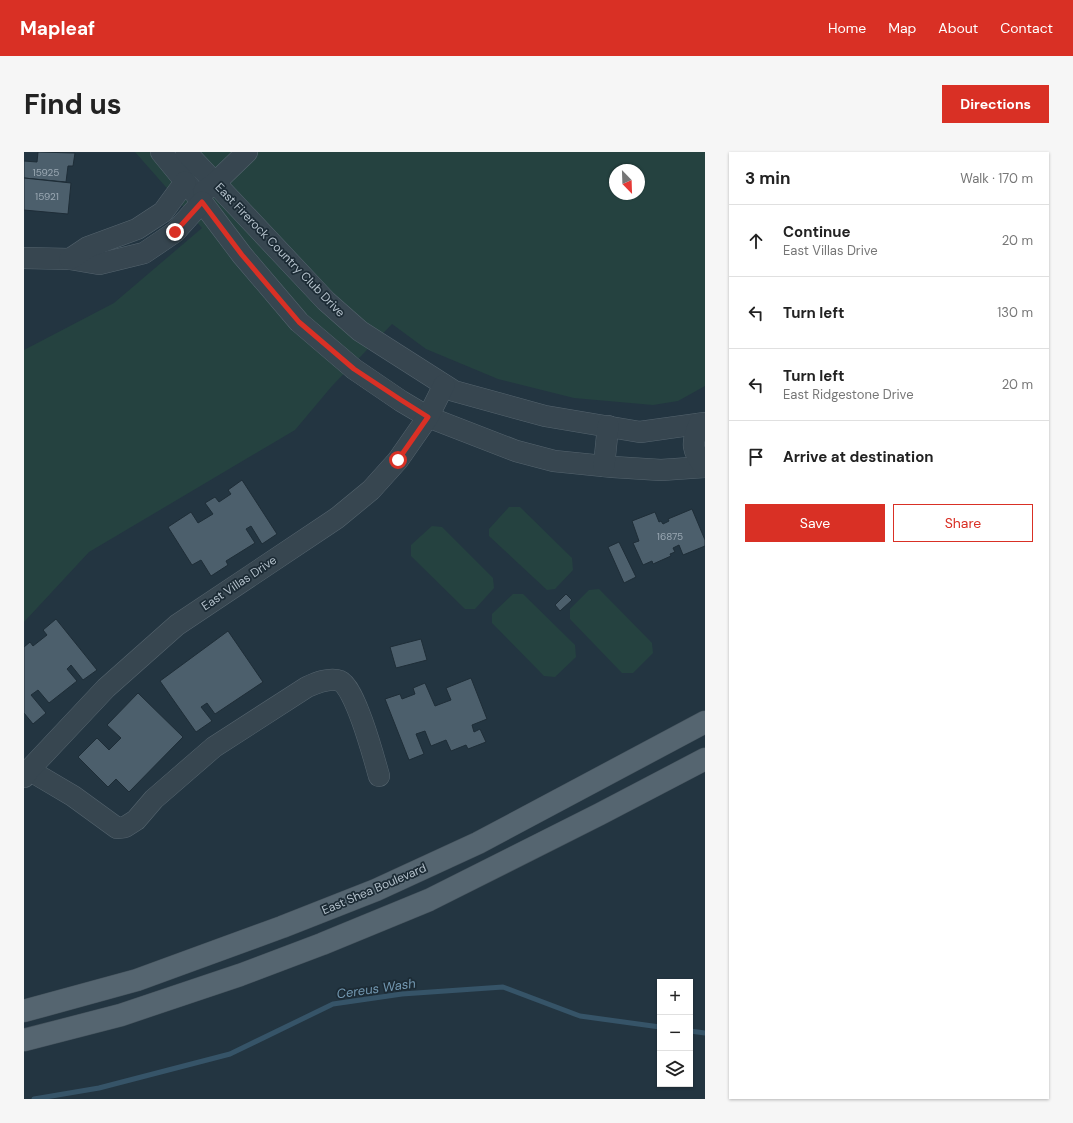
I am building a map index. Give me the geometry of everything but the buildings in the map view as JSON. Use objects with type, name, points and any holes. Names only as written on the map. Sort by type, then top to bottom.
[{"type":"main road","name":"East Shea Boulevard","points":[[24,1011],[137,980],[282,927],[376,890],[478,843],[705,722]]},
{"type":"main road","points":[[24,1040],[121,1015],[240,975],[322,944],[429,900],[600,814],[705,759]]},
{"type":"street","name":"East Firerock Country Club Drive","points":[[161,152],[195,193],[242,255],[299,322],[354,369],[428,417],[516,451],[554,461],[661,470],[702,469]]},
{"type":"street","name":"East Firerock Country Club Drive","points":[[186,152],[326,301],[360,331],[454,391],[545,416],[640,432],[694,423]]},
{"type":"street","points":[[24,258],[70,259],[88,248],[137,229],[195,193],[215,183],[247,152]]},
{"type":"street","name":"East Villas Drive","points":[[26,773],[106,688],[140,656],[177,625],[337,518],[371,490],[398,460],[428,417],[444,385]]},
{"type":"street","points":[[694,423],[693,440],[696,454],[702,469]]},
{"type":"street","points":[[604,466],[608,426]]},
{"type":"street","points":[[26,773],[73,796],[117,828],[126,827],[136,820],[154,799],[214,747],[307,687],[331,680],[338,680],[344,684],[350,693],[372,749],[379,776]]},
{"type":"green space","points":[[135,152],[705,152],[705,386],[678,401],[653,405],[574,398],[498,379],[426,349],[392,324],[332,386],[295,430],[89,552],[24,622],[24,350],[114,303],[202,228]]},
{"type":"green space","points":[[509,507],[520,507],[572,558],[573,570],[555,589],[547,590],[489,536],[489,529]]},
{"type":"green space","points":[[432,526],[442,527],[493,578],[494,588],[475,609],[465,609],[411,556],[411,545]]},
{"type":"green space","points":[[599,589],[652,643],[653,653],[633,673],[622,673],[570,619],[570,609],[589,590]]},
{"type":"green space","points":[[513,594],[523,594],[575,645],[576,657],[555,677],[544,676],[492,623],[492,614]]},
{"type":"waterway","name":"Cereus Wash","points":[[34,1099],[99,1088],[230,1054],[333,1004],[402,994],[503,987],[580,1016],[657,1027]]},
{"type":"waterway","name":"Cereus Wash","points":[[693,1031],[705,1033]]},
{"type":"route","points":[[175,232],[202,202],[242,255],[299,322],[354,369],[428,417],[398,460]]}]
